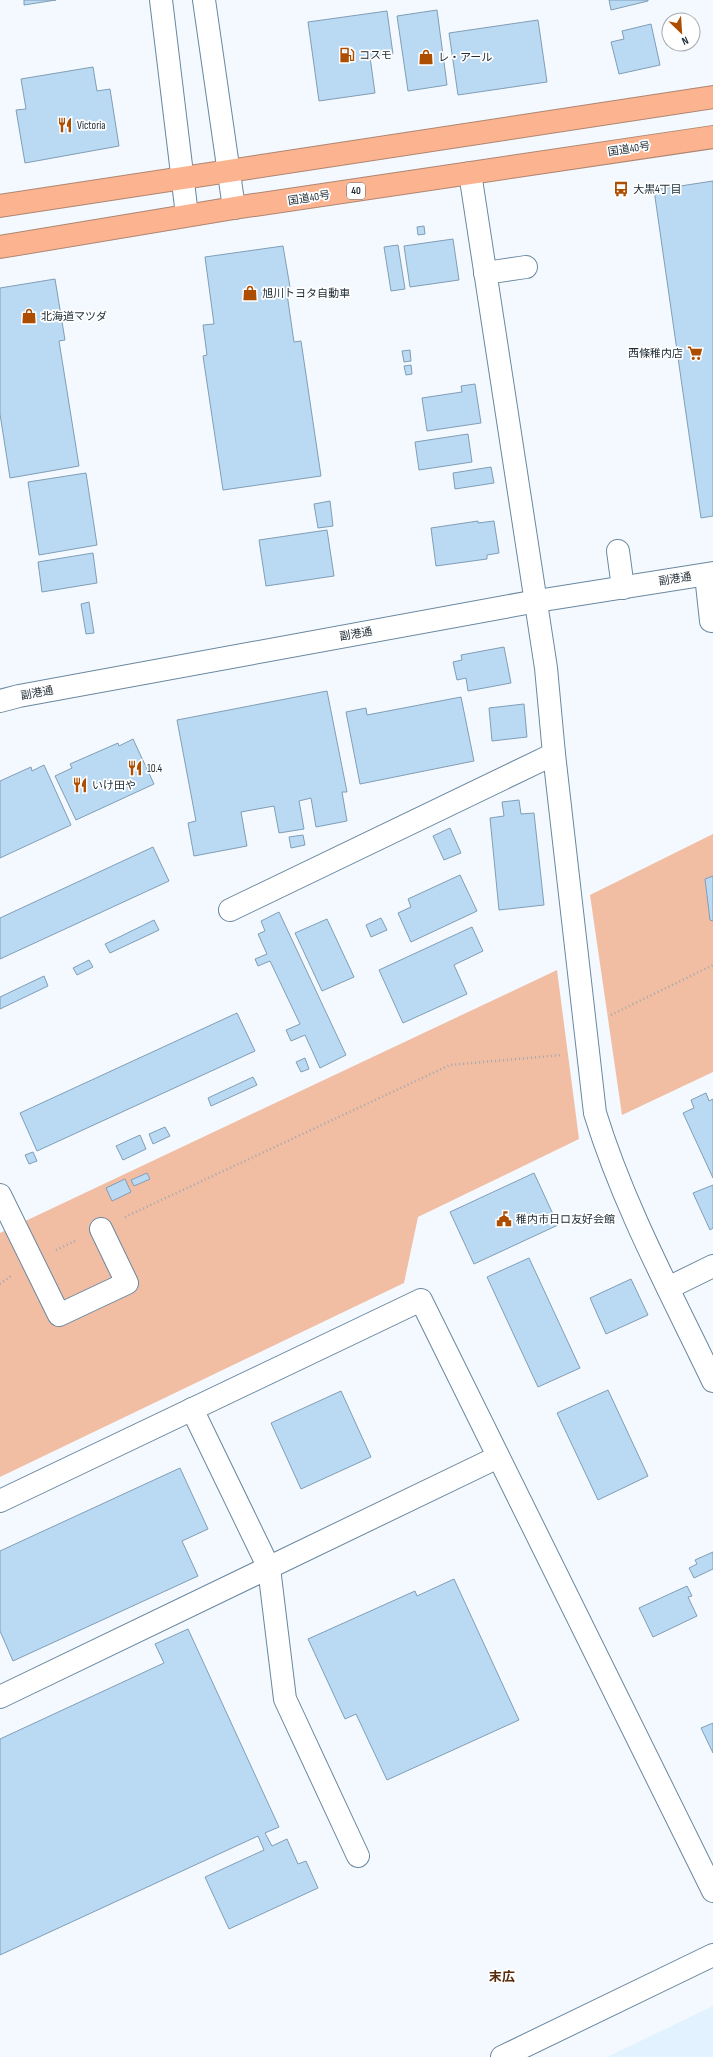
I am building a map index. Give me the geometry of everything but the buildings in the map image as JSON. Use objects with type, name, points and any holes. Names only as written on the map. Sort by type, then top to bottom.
[{"type":"highway","points":[[0,206],[713,97]]},
{"type":"highway","name":"国道40号","points":[[0,247],[187,215],[713,137]]},
{"type":"street","points":[[161,0],[187,215]]},
{"type":"street","points":[[204,0],[234,208]]},
{"type":"street","points":[[470,173],[537,601],[546,668],[554,754],[595,1113],[606,1151],[625,1197],[713,1381]]},
{"type":"street","points":[[485,274],[526,267]]},
{"type":"street","points":[[618,551],[623,588]]},
{"type":"street","points":[[709,574],[711,621]]},
{"type":"street","name":"副港通","points":[[0,701],[537,601],[709,574]]},
{"type":"street","points":[[230,910],[554,754]]},
{"type":"street","points":[[0,1195],[59,1314],[127,1283],[101,1229]]},
{"type":"street","points":[[668,1288],[713,1266]]},
{"type":"street","points":[[0,1500],[421,1300],[713,1891]]},
{"type":"street","points":[[192,1409],[269,1568],[285,1699],[358,1856]]},
{"type":"street","points":[[0,1697],[498,1457]]},
{"type":"street","points":[[502,2057],[713,1955]]},
{"type":"path","points":[[585,1027],[713,965]]},
{"type":"path","points":[[0,1284],[32,1262],[450,1065],[588,1053]]},
{"type":"shaded area","points":[[713,834],[713,1072],[622,1115],[590,895]]},
{"type":"shaded area","points":[[557,970],[579,1139],[418,1217],[404,1283],[0,1477],[0,1233]]},
{"type":"shaded area","points":[[713,2006],[713,2057],[607,2057]]},
{"type":"place","name":"コスモ","points":[[347,55]]},
{"type":"place","name":"レ・アール","points":[[426,57]]},
{"type":"place","name":"Victoria","points":[[65,125]]},
{"type":"place","name":"大黒4丁目","points":[[621,189]]},
{"type":"place","name":"旭川トヨタ自動車","points":[[250,293]]},
{"type":"place","name":"北海道マツダ","points":[[29,316]]},
{"type":"place","name":"西條稚内店","points":[[695,353]]},
{"type":"place","name":"10.4","points":[[135,768]]},
{"type":"place","name":"いけ田や","points":[[80,785]]},
{"type":"place","name":"稚内市日ロ友好会館","points":[[504,1219]]},
{"type":"district","name":"末広","points":[[502,1977]]}]
